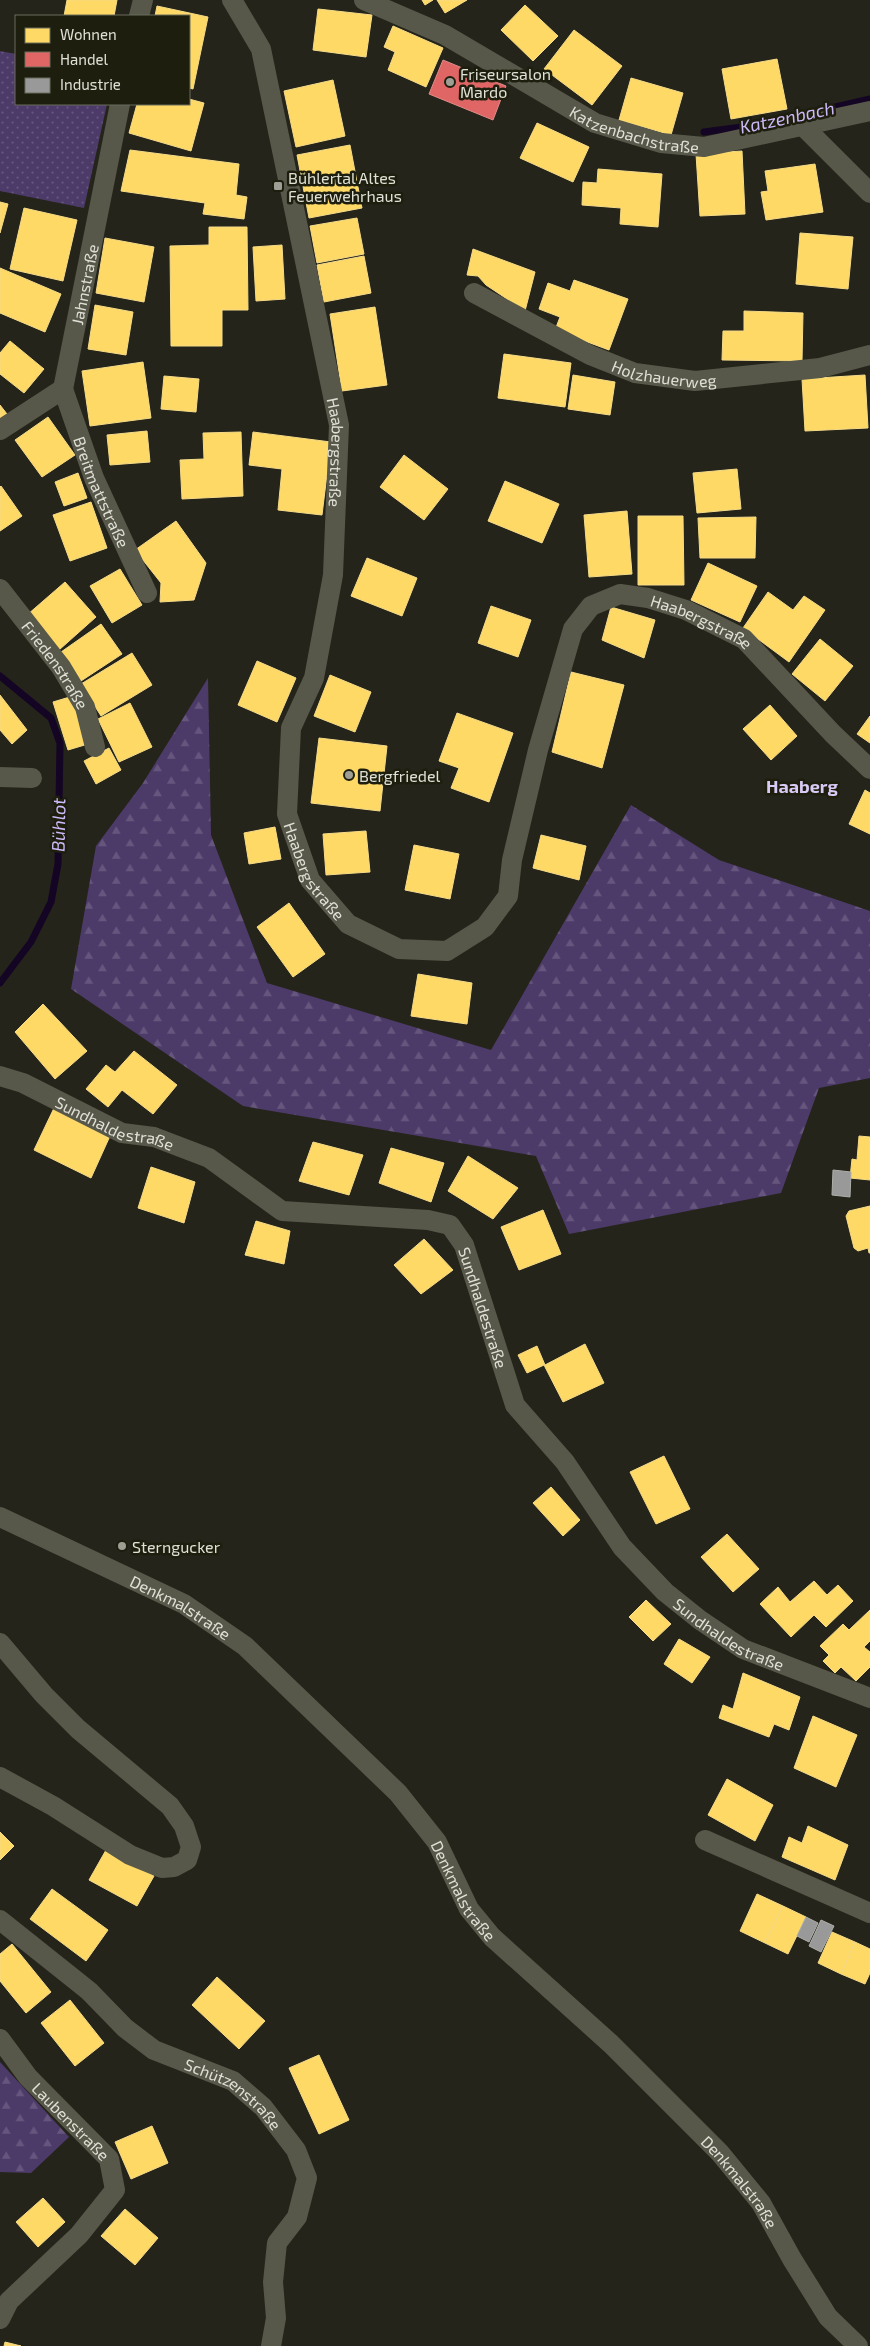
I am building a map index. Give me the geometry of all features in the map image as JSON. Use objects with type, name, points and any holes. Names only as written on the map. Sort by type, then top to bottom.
[{"type":"street","points":[[140,15],[143,0]]},
{"type":"street","name":"Haabergstraße","points":[[232,0],[261,50],[339,425],[333,575],[314,678],[291,728],[287,814],[310,880],[348,924],[399,949],[447,951],[486,927],[508,896],[512,860],[538,750],[573,629],[592,606],[620,594],[648,598],[686,610],[744,639],[870,769]]},
{"type":"street","name":"Katzenbachstraße","points":[[364,0],[445,34],[595,123],[661,143],[704,147],[870,111]]},
{"type":"street","name":"Jahnstraße","points":[[63,389],[120,105]]},
{"type":"street","points":[[803,126],[870,193]]},
{"type":"street","name":"Holzhauerweg","points":[[474,293],[590,355],[635,373],[695,381],[820,368],[870,355]]},
{"type":"street","points":[[0,430],[63,389]]},
{"type":"street","name":"Breitmattstraße","points":[[63,389],[94,478],[147,593]]},
{"type":"street","name":"Friedenstraße","points":[[0,588],[61,667],[85,707],[96,747]]},
{"type":"street","points":[[0,777],[32,778]]},
{"type":"street","name":"Sundhaldestraße","points":[[0,1076],[23,1083],[122,1133],[154,1137],[209,1158],[282,1211],[428,1220],[450,1225],[467,1252],[515,1405],[565,1462],[622,1547],[666,1592],[700,1620],[743,1649],[870,1698]]},
{"type":"street","name":"Denkmalstraße","points":[[0,1517],[184,1604],[245,1646],[398,1793],[437,1842],[469,1909],[492,1936],[611,2044],[720,2153],[761,2203],[792,2259],[828,2317],[858,2346]]},
{"type":"street","points":[[0,1643],[44,1695],[78,1729],[170,1806],[184,1826],[190,1847],[186,1860],[174,1867],[162,1868],[130,1855],[53,1806],[0,1777]]},
{"type":"street","points":[[705,1840],[870,1913]]},
{"type":"street","name":"Schützenstraße","points":[[0,1920],[89,1991],[125,2028],[154,2050],[233,2081],[263,2107],[296,2150],[308,2178],[297,2217],[277,2243],[273,2282],[276,2318],[271,2346]]},
{"type":"street","name":"Laubenstraße","points":[[0,2039],[28,2077],[109,2159],[115,2190],[79,2235],[9,2301],[0,2319]]},
{"type":"green space","points":[[0,51],[15,54],[15,105],[107,105],[84,208],[0,191]]},
{"type":"green space","points":[[208,678],[211,835],[267,983],[491,1050],[631,805],[719,860],[870,911],[870,1078],[819,1088],[781,1193],[569,1234],[536,1156],[243,1106],[71,989],[96,846],[143,783]]},
{"type":"green space","points":[[0,2062],[69,2137],[31,2173],[0,2172]]},
{"type":"building: Wohnen","points":[[67,0],[117,0],[114,15],[64,15]]},
{"type":"building: Wohnen","points":[[422,0],[433,0],[425,5]]},
{"type":"building: Wohnen","points":[[437,0],[467,0],[445,13]]},
{"type":"building: Wohnen","points":[[525,5],[558,36],[533,61],[501,30]]},
{"type":"building: Wohnen","points":[[157,6],[208,17],[193,89],[190,88],[190,15],[155,15]]},
{"type":"building: Wohnen","points":[[318,9],[372,15],[366,57],[313,50]]},
{"type":"building: Wohnen","points":[[393,26],[443,48],[426,87],[388,70],[395,52],[384,47]]},
{"type":"building: Wohnen","points":[[574,30],[622,66],[592,105],[544,69]]},
{"type":"building: Wohnen","points":[[777,59],[787,109],[731,119],[722,69]]},
{"type":"building: Wohnen","points":[[631,78],[683,93],[671,135],[619,120]]},
{"type":"building: Wohnen","points":[[333,80],[345,136],[296,147],[284,91]]},
{"type":"building: Wohnen","points":[[190,99],[204,103],[191,151],[129,133],[137,105],[190,105]]},
{"type":"building: Wohnen","points":[[537,123],[589,147],[573,182],[520,158]]},
{"type":"building: Wohnen","points":[[350,145],[362,208],[309,218],[297,155]]},
{"type":"building: Wohnen","points":[[130,150],[239,164],[236,195],[247,197],[244,219],[203,214],[205,203],[121,191]]},
{"type":"building: Wohnen","points":[[742,151],[745,214],[700,216],[696,154]]},
{"type":"building: Wohnen","points":[[815,164],[823,212],[766,220],[761,192],[768,191],[765,171]]},
{"type":"building: Wohnen","points":[[598,169],[662,174],[658,227],[620,224],[621,208],[582,205],[583,182],[597,183]]},
{"type":"building: Wohnen","points":[[0,202],[8,204],[0,233]]},
{"type":"building: Wohnen","points":[[24,208],[77,220],[63,281],[10,269]]},
{"type":"building: Wohnen","points":[[357,218],[364,254],[317,263],[310,226]]},
{"type":"building: Wohnen","points":[[209,227],[247,227],[248,310],[222,310],[222,346],[171,346],[170,246],[209,245]]},
{"type":"building: Wohnen","points":[[800,233],[853,237],[848,289],[796,284]]},
{"type":"building: Wohnen","points":[[105,238],[154,247],[144,302],[96,293]]},
{"type":"building: Wohnen","points":[[282,245],[285,299],[256,301],[253,247]]},
{"type":"building: Wohnen","points":[[473,249],[535,272],[525,311],[486,285],[478,276],[467,275]]},
{"type":"building: Wohnen","points":[[364,256],[371,293],[324,302],[317,265]]},
{"type":"building: Wohnen","points":[[0,268],[61,294],[45,332],[0,313]]},
{"type":"building: Wohnen","points":[[574,280],[628,299],[609,350],[555,330],[560,317],[539,309],[548,283],[570,291]]},
{"type":"building: Wohnen","points":[[95,305],[133,312],[126,355],[88,349]]},
{"type":"building: Wohnen","points":[[375,307],[387,385],[342,391],[330,314]]},
{"type":"building: Wohnen","points":[[744,311],[803,313],[802,361],[722,360],[723,331],[744,331]]},
{"type":"building: Wohnen","points":[[10,341],[44,369],[24,393],[0,374],[0,353]]},
{"type":"building: Wohnen","points":[[504,354],[571,363],[565,407],[498,398]]},
{"type":"building: Wohnen","points":[[143,362],[151,418],[90,426],[82,371]]},
{"type":"building: Wohnen","points":[[573,375],[615,382],[610,415],[568,409]]},
{"type":"building: Wohnen","points":[[865,375],[868,428],[805,431],[802,379]]},
{"type":"building: Wohnen","points":[[164,376],[199,379],[196,412],[161,409]]},
{"type":"building: Wohnen","points":[[0,405],[7,414],[0,419]]},
{"type":"building: Wohnen","points":[[48,417],[75,455],[42,477],[15,440]]},
{"type":"building: Wohnen","points":[[147,431],[150,462],[110,465],[107,435]]},
{"type":"building: Wohnen","points":[[241,432],[243,496],[182,499],[180,460],[204,459],[203,433]]},
{"type":"building: Wohnen","points":[[253,432],[331,442],[322,515],[278,510],[282,469],[249,465]]},
{"type":"building: Wohnen","points":[[404,455],[448,489],[424,520],[380,487]]},
{"type":"building: Wohnen","points":[[737,469],[741,509],[697,513],[693,473]]},
{"type":"building: Wohnen","points":[[78,473],[87,498],[64,506],[55,482]]},
{"type":"building: Wohnen","points":[[505,481],[559,504],[542,543],[488,521]]},
{"type":"building: Wohnen","points":[[0,487],[22,516],[0,531]]},
{"type":"building: Wohnen","points":[[91,502],[107,548],[70,561],[53,515]]},
{"type":"building: Wohnen","points":[[627,511],[632,574],[589,577],[584,515]]},
{"type":"building: Wohnen","points":[[638,516],[683,516],[684,585],[638,585]]},
{"type":"building: Wohnen","points":[[756,517],[755,558],[700,558],[698,518]]},
{"type":"building: Wohnen","points":[[176,521],[206,563],[194,600],[160,602],[161,583],[135,550]]},
{"type":"building: Wohnen","points":[[367,558],[417,578],[402,616],[351,596]]},
{"type":"building: Wohnen","points":[[708,563],[757,586],[740,622],[691,600]]},
{"type":"building: Wohnen","points":[[120,569],[142,605],[112,623],[90,586]]},
{"type":"building: Wohnen","points":[[65,582],[96,617],[59,650],[27,615]]},
{"type":"building: Wohnen","points":[[768,592],[793,610],[804,596],[825,610],[789,662],[743,628]]},
{"type":"building: Wohnen","points":[[491,606],[531,620],[518,657],[478,643]]},
{"type":"building: Wohnen","points":[[611,607],[655,620],[644,658],[602,640]]},
{"type":"building: Wohnen","points":[[101,624],[122,654],[81,681],[61,652]]},
{"type":"building: Wohnen","points":[[820,639],[853,666],[825,701],[792,674]]},
{"type":"building: Wohnen","points":[[132,653],[152,685],[101,716],[81,684]]},
{"type":"building: Wohnen","points":[[257,661],[296,678],[277,722],[238,705]]},
{"type":"building: Wohnen","points":[[571,672],[624,685],[602,768],[552,752]]},
{"type":"building: Wohnen","points":[[330,675],[371,692],[355,732],[314,716]]},
{"type":"building: Wohnen","points":[[0,695],[27,730],[12,744],[0,730]]},
{"type":"building: Wohnen","points":[[73,696],[88,744],[68,750],[53,702]]},
{"type":"building: Wohnen","points":[[130,703],[152,747],[119,762],[98,719]]},
{"type":"building: Wohnen","points":[[770,705],[797,736],[771,760],[743,729]]},
{"type":"building: Wohnen","points":[[457,713],[513,733],[489,802],[451,788],[459,768],[439,761]]},
{"type":"building: Wohnen","points":[[870,716],[870,743],[857,734]]},
{"type":"building: Wohnen","name":"Bergfriedel","points":[[319,738],[387,746],[380,811],[311,803]]},
{"type":"building: Wohnen","points":[[109,748],[121,770],[96,784],[84,761]]},
{"type":"building: Wohnen","points":[[865,790],[870,793],[870,834],[849,824]]},
{"type":"building: Wohnen","points":[[275,827],[281,859],[249,864],[244,833]]},
{"type":"building: Wohnen","points":[[366,831],[370,872],[326,875],[323,834]]},
{"type":"building: Wohnen","points":[[541,835],[586,846],[579,880],[533,868]]},
{"type":"building: Wohnen","points":[[414,845],[459,854],[450,899],[405,890]]},
{"type":"building: Wohnen","points":[[289,903],[325,954],[293,977],[257,927]]},
{"type":"building: Wohnen","points":[[418,974],[472,983],[467,1024],[411,1016]]},
{"type":"building: Wohnen","points":[[43,1004],[87,1051],[55,1079],[15,1032]]},
{"type":"building: Wohnen","points":[[134,1051],[177,1085],[153,1114],[122,1090],[108,1107],[86,1089],[106,1065],[115,1072]]},
{"type":"building: Wohnen","points":[[54,1108],[110,1136],[91,1178],[34,1150]]},
{"type":"building: Wohnen","points":[[859,1136],[870,1137],[870,1180],[850,1178],[852,1159],[857,1160]]},
{"type":"building: Wohnen","points":[[313,1142],[363,1155],[349,1195],[299,1181]]},
{"type":"building: Wohnen","points":[[391,1148],[444,1163],[431,1202],[379,1183]]},
{"type":"building: Wohnen","points":[[468,1156],[518,1188],[493,1219],[448,1191]]},
{"type":"building: Wohnen","points":[[151,1167],[195,1182],[184,1223],[138,1208]]},
{"type":"building: Wohnen","points":[[870,1206],[869,1253],[868,1248],[858,1251],[854,1248],[846,1216],[849,1211]]},
{"type":"building: Wohnen","points":[[543,1210],[561,1254],[519,1270],[501,1227]]},
{"type":"building: Wohnen","points":[[256,1221],[290,1231],[284,1264],[245,1255]]},
{"type":"building: Wohnen","points":[[424,1239],[453,1270],[421,1294],[394,1265]]},
{"type":"building: Wohnen","points":[[585,1344],[604,1383],[563,1402],[544,1365],[527,1373],[518,1355],[537,1346],[545,1365]]},
{"type":"building: Wohnen","points":[[664,1456],[690,1509],[656,1524],[630,1472]]},
{"type":"building: Wohnen","points":[[551,1487],[580,1520],[563,1536],[533,1503]]},
{"type":"building: Wohnen","points":[[727,1534],[759,1569],[733,1592],[701,1557]]},
{"type":"building: Wohnen","points":[[814,1581],[827,1595],[838,1585],[853,1601],[826,1627],[814,1615],[791,1637],[760,1604],[778,1587],[790,1602]]},
{"type":"building: Wohnen","points":[[646,1600],[671,1624],[653,1641],[629,1617]]},
{"type":"building: Wohnen","points":[[870,1610],[870,1641],[864,1647],[870,1652],[870,1667],[856,1681],[841,1667],[835,1673],[823,1661],[829,1655],[820,1646],[843,1624],[849,1630]]},
{"type":"building: Wohnen","points":[[679,1639],[710,1657],[692,1683],[664,1664]]},
{"type":"building: Wohnen","points":[[743,1673],[800,1697],[789,1730],[774,1724],[769,1737],[719,1718],[723,1705],[733,1709]]},
{"type":"building: Wohnen","points":[[813,1716],[857,1735],[836,1787],[794,1768]]},
{"type":"building: Wohnen","points":[[727,1779],[773,1805],[755,1841],[708,1815]]},
{"type":"building: Wohnen","points":[[808,1826],[848,1845],[835,1880],[782,1857],[789,1837],[802,1843]]},
{"type":"building: Wohnen","points":[[0,1832],[14,1846],[0,1860]]},
{"type":"building: Wohnen","points":[[106,1850],[154,1876],[137,1906],[89,1880]]},
{"type":"building: Wohnen","points":[[52,1889],[108,1930],[86,1961],[30,1919]]},
{"type":"building: Wohnen","points":[[757,1894],[783,1906],[765,1943],[740,1931]]},
{"type":"building: Wohnen","points":[[783,1906],[806,1917],[788,1954],[765,1943]]},
{"type":"building: Wohnen","points":[[832,1932],[855,1942],[841,1974],[818,1963]]},
{"type":"building: Wohnen","points":[[855,1942],[870,1949],[870,1973],[865,1984],[841,1974]]},
{"type":"building: Wohnen","points":[[12,1944],[51,1992],[26,2013],[0,1981],[0,1954]]},
{"type":"building: Wohnen","points":[[217,1977],[265,2021],[239,2049],[192,2005]]},
{"type":"building: Wohnen","points":[[70,2000],[104,2043],[75,2066],[41,2023]]},
{"type":"building: Wohnen","points":[[319,2055],[349,2120],[319,2134],[289,2068]]},
{"type":"building: Wohnen","points":[[152,2126],[168,2163],[131,2179],[115,2142]]},
{"type":"building: Wohnen","points":[[43,2198],[65,2222],[38,2247],[16,2222]]},
{"type":"building: Wohnen","points":[[125,2209],[158,2238],[135,2265],[101,2236]]},
{"type":"building: Wohnen","points":[[5,2342],[21,2346],[4,2346]]},
{"type":"building: Handel","points":[[443,60],[506,86],[493,120],[429,94]]},
{"type":"building: Industrie","points":[[833,1170],[851,1172],[850,1197],[832,1195]]},
{"type":"building: Industrie","points":[[806,1917],[818,1923],[809,1942],[797,1936]]},
{"type":"building: Industrie","points":[[821,1920],[834,1926],[821,1952],[809,1946]]},
{"type":"waterway","name":"Katzenbach","points":[[704,132],[757,125],[870,99]]},
{"type":"waterway","name":"Bühlot","points":[[0,676],[51,718],[60,743],[58,864],[51,902],[31,942],[0,983]]},
{"type":"place","name":"Friseursalon Mardo","points":[[450,82]]},
{"type":"place","name":"Bühlertal Altes Feuerwehrhaus","points":[[278,186]]},
{"type":"place","name":"Bergfriedel","points":[[349,775]]},
{"type":"place","name":"Sterngucker","points":[[122,1546]]},
{"type":"district","name":"Haaberg","points":[[802,786]]}]
